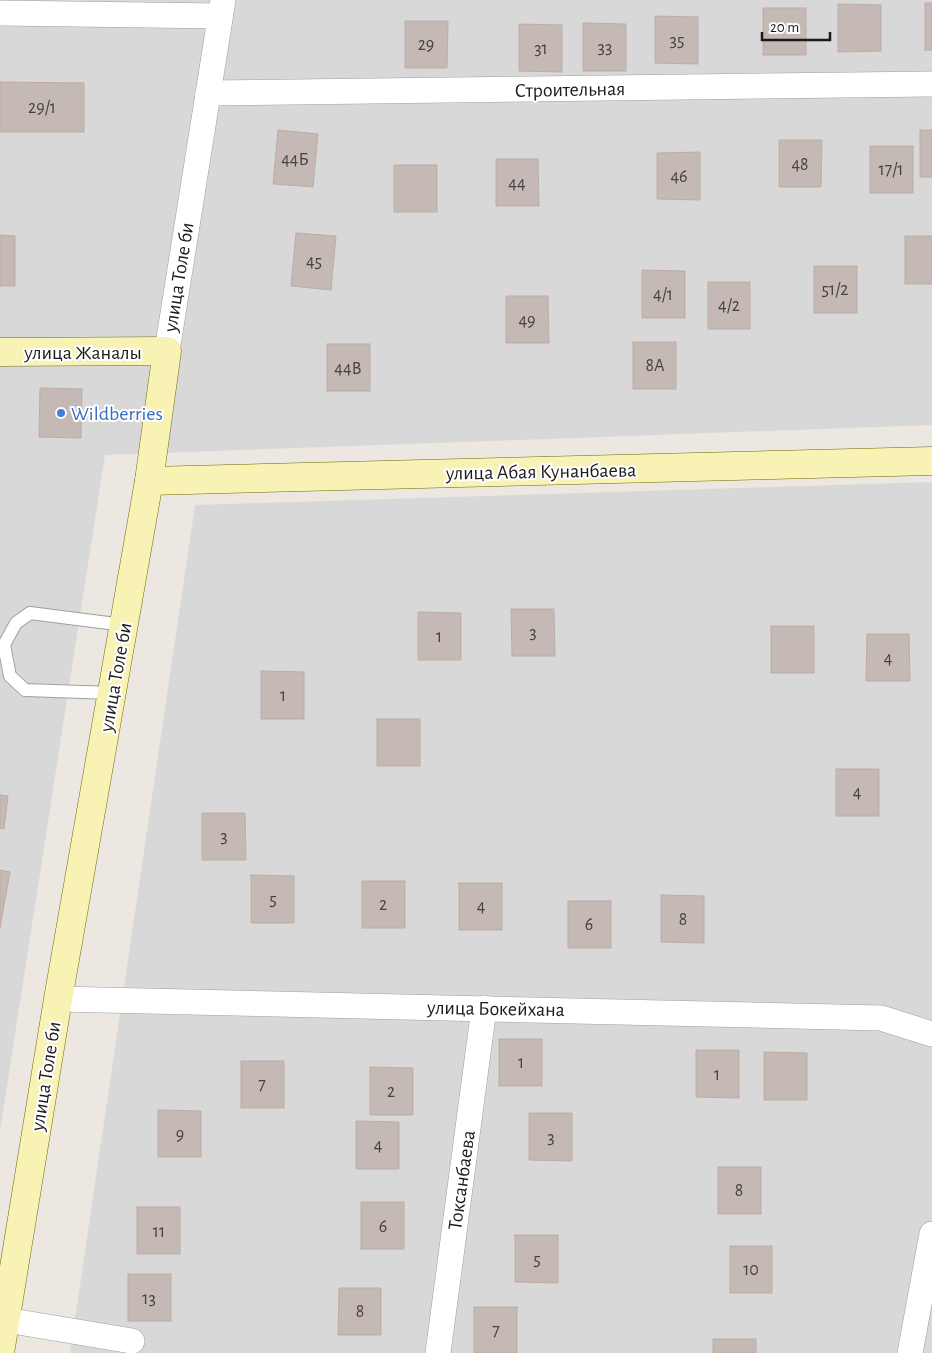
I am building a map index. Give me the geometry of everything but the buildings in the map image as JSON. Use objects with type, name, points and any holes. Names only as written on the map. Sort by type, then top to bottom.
[{"type":"street","points":[[0,13],[221,8]]},
{"type":"street","name":"улица Толе би","points":[[0,1353],[58,999],[149,481],[167,351],[221,8]]},
{"type":"street","name":"Строительная","points":[[208,93],[932,84]]},
{"type":"street","name":"улица Жаналы","points":[[0,352],[167,351]]},
{"type":"street","name":"улица Абая Кунанбаева","points":[[149,481],[932,461]]},
{"type":"street","name":"улица Бокейхана","points":[[58,999],[881,1018],[932,1034]]},
{"type":"street","name":"Токсанбаева","points":[[438,1353],[484,1008]]},
{"type":"street","points":[[910,1353],[932,1234]]},
{"type":"street","points":[[6,1320],[132,1341]]},
{"type":"lane","points":[[112,693],[25,690],[10,676],[4,645],[16,623],[30,613],[124,625]]},
{"type":"shaded area","points":[[0,0],[932,0],[932,425],[105,455],[0,1131]]},
{"type":"shaded area","points":[[932,482],[932,1353],[70,1353],[195,505]]},
{"type":"place","name":"Wildberries","points":[[61,413]]}]
